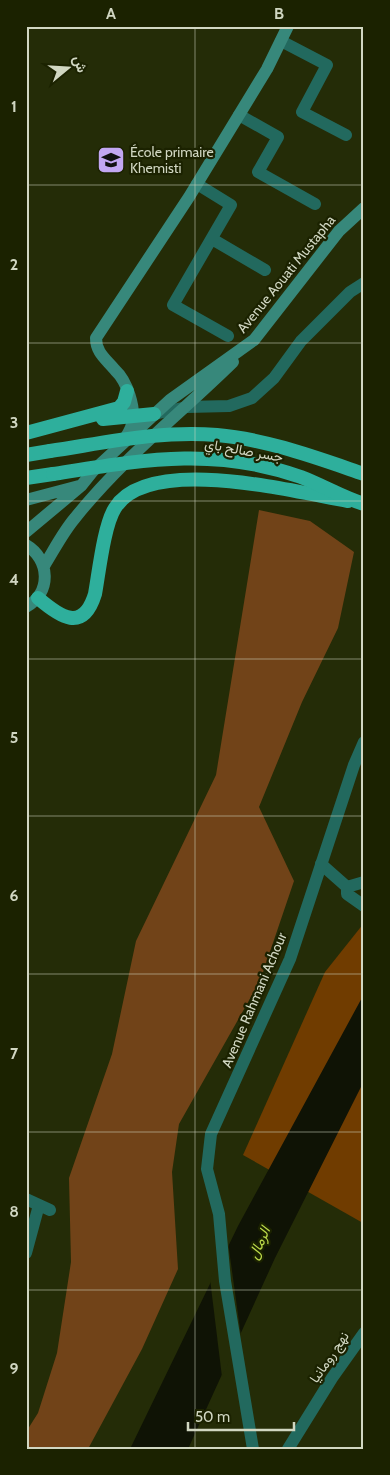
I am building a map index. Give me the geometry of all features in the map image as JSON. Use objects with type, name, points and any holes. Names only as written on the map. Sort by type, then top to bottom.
[{"type":"highway","points":[[26,433],[119,408],[124,402],[128,390]]},
{"type":"highway","points":[[68,422],[154,414]]},
{"type":"highway","points":[[26,455],[145,437],[216,435],[250,439],[364,474]]},
{"type":"highway","name":"جسر صالح باي","points":[[26,478],[162,458],[212,458],[234,461],[300,477],[362,504]]},
{"type":"highway","points":[[38,598],[55,613],[66,618],[82,615],[95,594],[111,516],[122,499],[147,484],[169,479],[231,481],[362,504]]},
{"type":"main road","points":[[118,448],[130,430],[132,416],[128,390],[120,376],[100,354],[96,346],[96,338],[197,184],[267,69],[288,26]]},
{"type":"main road","name":"Avenue Aouati Mustapha","points":[[26,532],[81,486],[93,471],[154,414],[193,382],[254,340],[339,231],[364,208]]},
{"type":"main road","points":[[44,566],[74,519],[114,473],[187,407],[254,340]]},
{"type":"main road","points":[[26,500],[81,486]]},
{"type":"main road","points":[[26,545],[40,557],[46,577],[44,588],[38,598],[26,607]]},
{"type":"street","points":[[281,41],[327,65],[302,112],[346,135]]},
{"type":"street","points":[[239,115],[278,137],[258,172],[315,204]]},
{"type":"street","points":[[197,184],[231,205],[174,305],[228,336]]},
{"type":"street","points":[[212,239],[265,270]]},
{"type":"street","points":[[154,414],[187,407],[229,406],[252,398],[274,378],[301,341],[350,292],[364,283]]},
{"type":"street","name":"Avenue Rahmani Achour","points":[[252,1449],[225,1281],[219,1214],[207,1169],[211,1134],[290,959],[354,765],[364,742]]},
{"type":"street","points":[[322,864],[347,886],[347,894],[364,906]]},
{"type":"street","points":[[347,886],[364,882]]},
{"type":"street","points":[[26,1199],[45,1207],[26,1253]]},
{"type":"street","name":"نهج رومانيا","points":[[288,1449],[332,1378],[364,1333]]},
{"type":"shaded area","points":[[259,510],[310,521],[354,552],[338,628],[302,702],[259,807],[294,881],[260,981],[179,1124],[172,1172],[178,1269],[142,1349],[88,1449],[26,1449],[26,1432],[38,1413],[57,1353],[71,1262],[69,1178],[112,1054],[136,941],[216,775]]},
{"type":"shaded area","points":[[364,923],[363,1223],[243,1155],[325,972]]},
{"type":"water","name":"الرمال","points":[[364,994],[364,1081],[275,1258],[188,1449],[130,1449],[238,1226]]},
{"type":"pier","points":[[228,1242],[241,1336],[222,1377],[210,1279]]},
{"type":"place","name":"École primaire Khemisti","points":[[111,160]]}]
